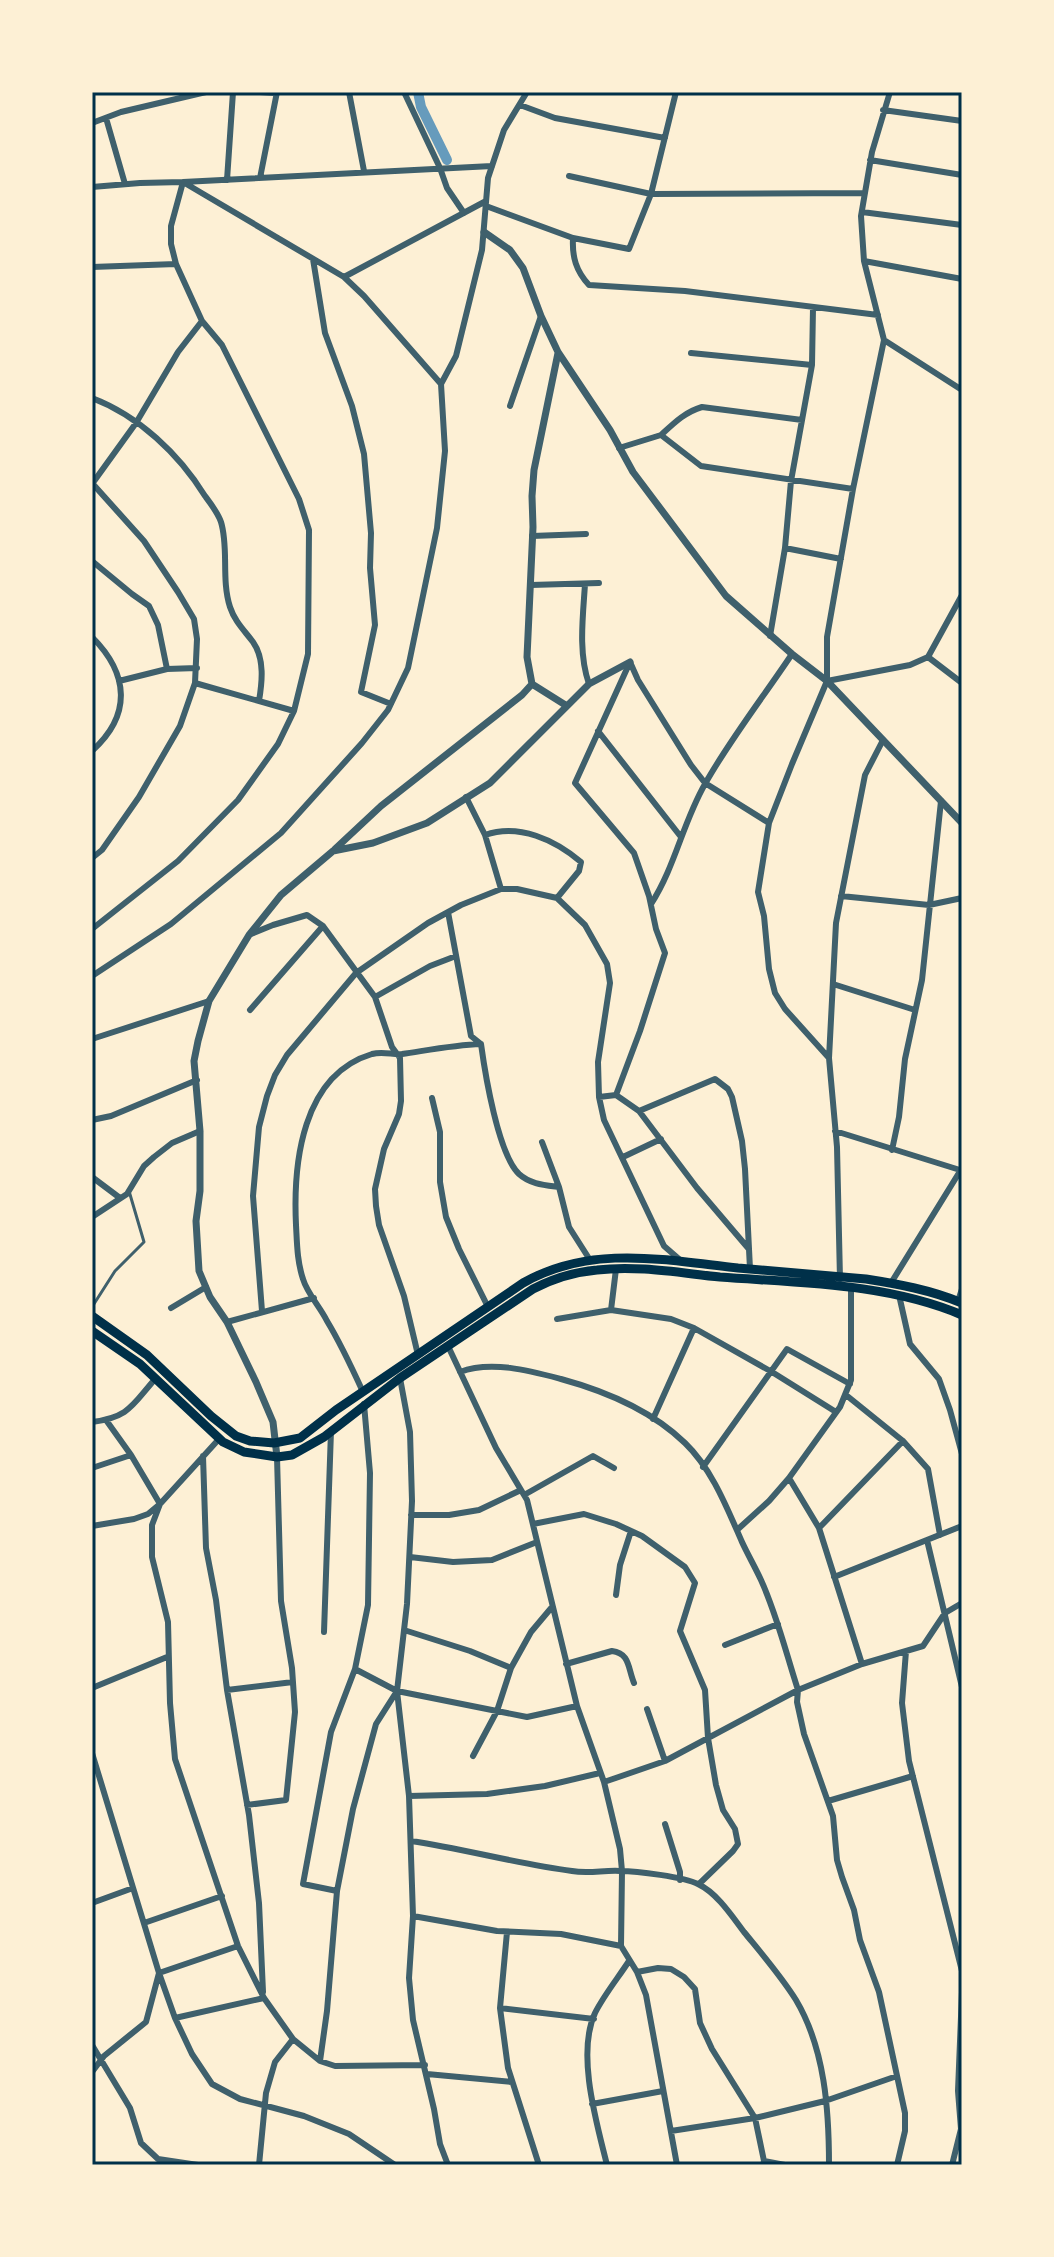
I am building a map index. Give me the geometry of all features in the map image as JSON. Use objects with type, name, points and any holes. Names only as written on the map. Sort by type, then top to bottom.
[{"type":"main road","points":[[92,1331],[156,1378],[219,1439],[244,1452],[277,1457],[292,1455],[331,1431],[523,1283],[544,1272],[590,1260],[629,1257],[839,1282],[851,1288],[934,1304],[962,1315]]},
{"type":"main road","points":[[92,1316],[147,1355],[236,1436],[274,1443],[300,1438],[418,1355],[446,1342],[540,1286],[585,1271],[616,1269],[891,1283],[960,1302]]},
{"type":"street","points":[[92,123],[121,112],[203,92]]},
{"type":"street","points":[[227,180],[233,92]]},
{"type":"street","points":[[260,92],[277,93],[260,178]]},
{"type":"street","points":[[349,92],[364,171]]},
{"type":"street","points":[[404,92],[447,188],[464,213]]},
{"type":"street","points":[[92,976],[171,924],[281,833],[362,743],[391,704],[408,668],[437,528],[445,451],[441,384],[456,356],[482,250],[488,178],[504,130],[527,92]]},
{"type":"street","points":[[344,277],[486,204],[573,238],[629,249],[651,194],[676,92]]},
{"type":"street","points":[[829,1058],[785,1009],[775,993],[758,892],[769,823],[827,681],[827,637],[884,340],[864,261],[862,212],[870,160],[890,92]]},
{"type":"street","points":[[520,105],[555,118],[665,138]]},
{"type":"street","points":[[883,110],[962,121]]},
{"type":"street","points":[[106,118],[125,184]]},
{"type":"street","points":[[870,160],[962,175]]},
{"type":"street","points":[[92,187],[492,166]]},
{"type":"street","points":[[569,176],[651,194],[865,193]]},
{"type":"street","points":[[183,182],[344,277],[441,384]]},
{"type":"street","points":[[92,929],[178,861],[238,800],[278,744],[294,711],[308,654],[309,530],[299,499],[222,345],[202,321],[176,264],[171,226],[183,182]]},
{"type":"street","points":[[862,212],[962,225]]},
{"type":"street","points":[[484,232],[510,250],[523,268],[558,352],[610,430],[618,449],[726,596],[827,681],[962,823]]},
{"type":"street","points":[[573,238],[572,256],[589,285],[685,291],[878,315]]},
{"type":"street","points":[[313,259],[325,333],[352,406],[366,466],[375,625],[361,692],[391,704]]},
{"type":"street","points":[[864,261],[962,279]]},
{"type":"street","points":[[92,267],[176,264]]},
{"type":"street","points":[[770,636],[785,548],[791,481],[812,365],[813,308]]},
{"type":"street","points":[[510,406],[541,316]]},
{"type":"street","points":[[92,858],[102,850],[139,797],[180,726],[195,683],[197,639],[194,619],[144,541],[92,484],[136,423],[178,352],[202,321]]},
{"type":"street","points":[[884,340],[962,390]]},
{"type":"street","points":[[558,352],[534,470],[527,657],[532,684],[567,706]]},
{"type":"street","points":[[691,353],[812,365]]},
{"type":"street","points":[[92,398],[114,406],[167,446],[201,489],[220,520],[229,606],[257,650],[263,677],[259,701]]},
{"type":"street","points":[[618,449],[661,435],[677,420],[702,407],[802,420]]},
{"type":"street","points":[[661,435],[701,466],[853,489]]},
{"type":"street","points":[[532,536],[586,534]]},
{"type":"street","points":[[785,548],[841,559]]},
{"type":"street","points":[[92,561],[149,606],[158,625],[167,669]]},
{"type":"street","points":[[531,585],[599,583]]},
{"type":"street","points":[[585,584],[583,626],[585,671],[589,684]]},
{"type":"street","points":[[827,681],[910,665],[928,657],[962,595]]},
{"type":"street","points":[[92,637],[119,681],[122,698],[113,727],[92,751]]},
{"type":"street","points":[[651,904],[662,887],[705,783],[792,654]]},
{"type":"street","points":[[928,657],[962,683]]},
{"type":"street","points":[[630,662],[638,680],[705,783],[769,823]]},
{"type":"street","points":[[333,851],[373,843],[427,823],[490,783],[589,684],[630,662]]},
{"type":"street","points":[[616,1095],[665,953],[634,853],[575,783],[630,662]]},
{"type":"street","points":[[119,681],[167,669],[197,668]]},
{"type":"street","points":[[195,683],[294,711]]},
{"type":"street","points":[[247,1805],[286,1800],[295,1712],[293,1682],[281,1601],[277,1457],[273,1422],[227,1322],[199,1271],[196,1240],[200,1131],[194,1061],[196,1051],[209,1001],[249,935],[281,895],[381,806],[532,684]]},
{"type":"street","points":[[598,731],[681,837]]},
{"type":"street","points":[[839,1282],[835,1131],[829,1058],[836,923],[865,775],[883,740]]},
{"type":"street","points":[[466,797],[485,835],[501,889]]},
{"type":"street","points":[[892,1150],[905,1059],[922,980],[941,801]]},
{"type":"street","points":[[485,835],[505,830],[522,831],[555,845],[581,862],[579,871],[557,898]]},
{"type":"street","points":[[262,1311],[253,1196],[259,1127],[275,1075],[287,1055],[356,973],[428,923],[501,889],[517,889],[557,898],[585,925],[607,964],[610,983],[598,1062],[599,1097],[604,1120],[664,1246],[682,1262]]},
{"type":"street","points":[[841,896],[929,905],[962,898]]},
{"type":"street","points":[[448,912],[471,1036],[481,1044],[486,1087],[509,1160],[516,1172],[528,1181],[559,1187]]},
{"type":"street","points":[[249,935],[307,915],[323,926],[375,997],[392,1047],[400,1058],[399,1114],[384,1149],[375,1189],[376,1206],[379,1225],[404,1296],[418,1355]]},
{"type":"street","points":[[250,1010],[323,926]]},
{"type":"street","points":[[375,997],[430,966],[456,956]]},
{"type":"street","points":[[833,984],[915,1010]]},
{"type":"street","points":[[92,1039],[209,1001]]},
{"type":"street","points":[[363,1392],[340,1342],[304,1283],[298,1262],[295,1204],[299,1156],[310,1113],[325,1088],[344,1070],[373,1054],[389,1052],[398,1055],[481,1044]]},
{"type":"street","points":[[639,1111],[715,1079],[728,1089],[742,1141],[750,1269]]},
{"type":"street","points":[[92,1120],[111,1116],[197,1080]]},
{"type":"street","points":[[599,1097],[616,1095],[639,1111],[715,1211],[748,1248]]},
{"type":"street","points":[[432,1098],[440,1132],[440,1182],[446,1217],[488,1307]]},
{"type":"street","points":[[92,1217],[129,1190],[144,1166],[154,1157],[172,1143],[200,1131]]},
{"type":"street","points":[[835,1131],[961,1169],[891,1283]]},
{"type":"street","points":[[623,1157],[661,1139]]},
{"type":"street","points":[[542,1142],[559,1187],[569,1227],[590,1260]]},
{"type":"street","points":[[92,1177],[120,1198]]},
{"type":"street","points":[[611,1310],[616,1269]]},
{"type":"street","points":[[171,1308],[206,1287]]},
{"type":"street","points":[[737,1530],[789,1478],[846,1395],[850,1384],[851,1288]]},
{"type":"street","points":[[960,1302],[962,1289]]},
{"type":"street","points":[[899,1295],[910,1344],[939,1379],[962,1454]]},
{"type":"street","points":[[227,1322],[314,1298]]},
{"type":"street","points":[[557,1319],[611,1310],[671,1319],[694,1328],[836,1412]]},
{"type":"street","points":[[653,1419],[694,1328]]},
{"type":"street","points":[[446,1342],[496,1448],[523,1493],[533,1524],[577,1706],[604,1782],[620,1849],[621,1946],[637,1972],[646,1995],[677,2165]]},
{"type":"street","points":[[703,1467],[787,1349],[850,1384]]},
{"type":"street","points":[[460,1372],[475,1366],[516,1369],[595,1388],[653,1419],[686,1444],[716,1485],[762,1581],[778,1624],[798,1690],[797,1702],[804,1734],[833,1816],[837,1860],[879,1992],[905,2113],[905,2131],[897,2165]]},
{"type":"street","points":[[92,1422],[117,1418],[129,1410],[156,1378]]},
{"type":"street","points":[[400,1378],[410,1432],[410,1557],[397,1691],[411,1841],[413,1916],[409,1978],[413,2020],[440,2144],[448,2165]]},
{"type":"street","points":[[846,1395],[903,1441],[928,1469],[940,1535]]},
{"type":"street","points":[[337,1891],[303,1884],[331,1732],[355,1669],[368,1605],[370,1473],[364,1404]]},
{"type":"street","points":[[106,1420],[160,1504]]},
{"type":"street","points":[[324,1632],[331,1431]]},
{"type":"street","points":[[92,1526],[148,1514],[219,1439]]},
{"type":"street","points":[[819,1528],[903,1441]]},
{"type":"street","points":[[92,1468],[131,1455]]},
{"type":"street","points":[[203,1456],[206,1548],[247,1805],[259,1903],[264,1998]]},
{"type":"street","points":[[411,1515],[449,1515],[479,1510],[523,1493],[593,1456],[614,1468]]},
{"type":"street","points":[[789,1478],[819,1528],[862,1664]]},
{"type":"street","points":[[160,1504],[152,1525],[152,1557],[168,1622],[167,1657],[175,1759],[238,1946],[264,1998],[293,2039],[320,2061],[335,2066],[425,2065]]},
{"type":"street","points":[[533,1524],[584,1514],[616,1524],[642,1536],[685,1567],[695,1583],[680,1631],[705,1690],[708,1738],[720,1799],[735,1829],[738,1844],[699,1884]]},
{"type":"street","points":[[834,1577],[962,1526]]},
{"type":"street","points":[[616,1595],[620,1565],[631,1531]]},
{"type":"street","points":[[927,1540],[962,1687]]},
{"type":"street","points":[[410,1557],[453,1562],[492,1560],[537,1542]]},
{"type":"street","points":[[604,1782],[665,1761],[798,1690],[862,1664],[923,1646],[945,1613],[962,1603]]},
{"type":"street","points":[[473,1756],[497,1711],[511,1668],[531,1632],[552,1607]]},
{"type":"street","points":[[725,1645],[778,1624]]},
{"type":"street","points":[[404,1630],[511,1668]]},
{"type":"street","points":[[566,1664],[612,1651],[620,1652],[625,1656],[634,1683]]},
{"type":"street","points":[[906,1651],[902,1703],[913,1776],[962,1971]]},
{"type":"street","points":[[92,1688],[167,1657]]},
{"type":"street","points":[[355,1669],[397,1691],[527,1717],[577,1706]]},
{"type":"street","points":[[227,1690],[293,1682]]},
{"type":"street","points":[[320,2061],[337,1891],[364,1760],[376,1724],[397,1691]]},
{"type":"street","points":[[647,1709],[665,1761]]},
{"type":"street","points":[[92,1753],[175,2018],[192,2054],[212,2084],[240,2099],[304,2116],[349,2134],[395,2165]]},
{"type":"street","points":[[409,1796],[487,1794],[545,1786],[600,1773]]},
{"type":"street","points":[[828,1801],[913,1776]]},
{"type":"street","points":[[665,1824],[680,1880]]},
{"type":"street","points":[[411,1841],[576,1872],[622,1871],[699,1884],[727,1910],[782,1979],[806,2020],[818,2053],[829,2130],[829,2165]]},
{"type":"street","points":[[92,1903],[133,1888]]},
{"type":"street","points":[[144,1923],[222,1896]]},
{"type":"street","points":[[413,1916],[507,1932],[561,1934],[621,1946]]},
{"type":"street","points":[[507,1932],[500,2008],[508,2068],[539,2165]]},
{"type":"street","points":[[159,1973],[238,1946]]},
{"type":"street","points":[[607,2165],[592,2104],[588,2037],[594,2019],[629,1961]]},
{"type":"street","points":[[637,1972],[671,1969],[695,1989],[700,2023],[712,2049],[755,2118],[763,2163],[785,2165]]},
{"type":"street","points":[[92,2072],[101,2060],[146,2022],[159,1973]]},
{"type":"street","points":[[952,2165],[961,2129],[958,2091],[962,1992]]},
{"type":"street","points":[[175,2018],[264,1998]]},
{"type":"street","points":[[500,2008],[594,2019]]},
{"type":"street","points":[[259,2165],[266,2093],[275,2062],[293,2039]]},
{"type":"street","points":[[92,2045],[130,2108],[141,2143],[158,2159],[198,2165]]},
{"type":"street","points":[[427,2074],[512,2082]]},
{"type":"street","points":[[671,2131],[755,2118],[825,2101],[897,2076]]},
{"type":"street","points":[[592,2104],[663,2091]]},
{"type":"lane","points":[[92,1307],[115,1271],[144,1242],[129,1190]]},
{"type":"waterway","points":[[418,92],[421,107],[447,160]]}]
